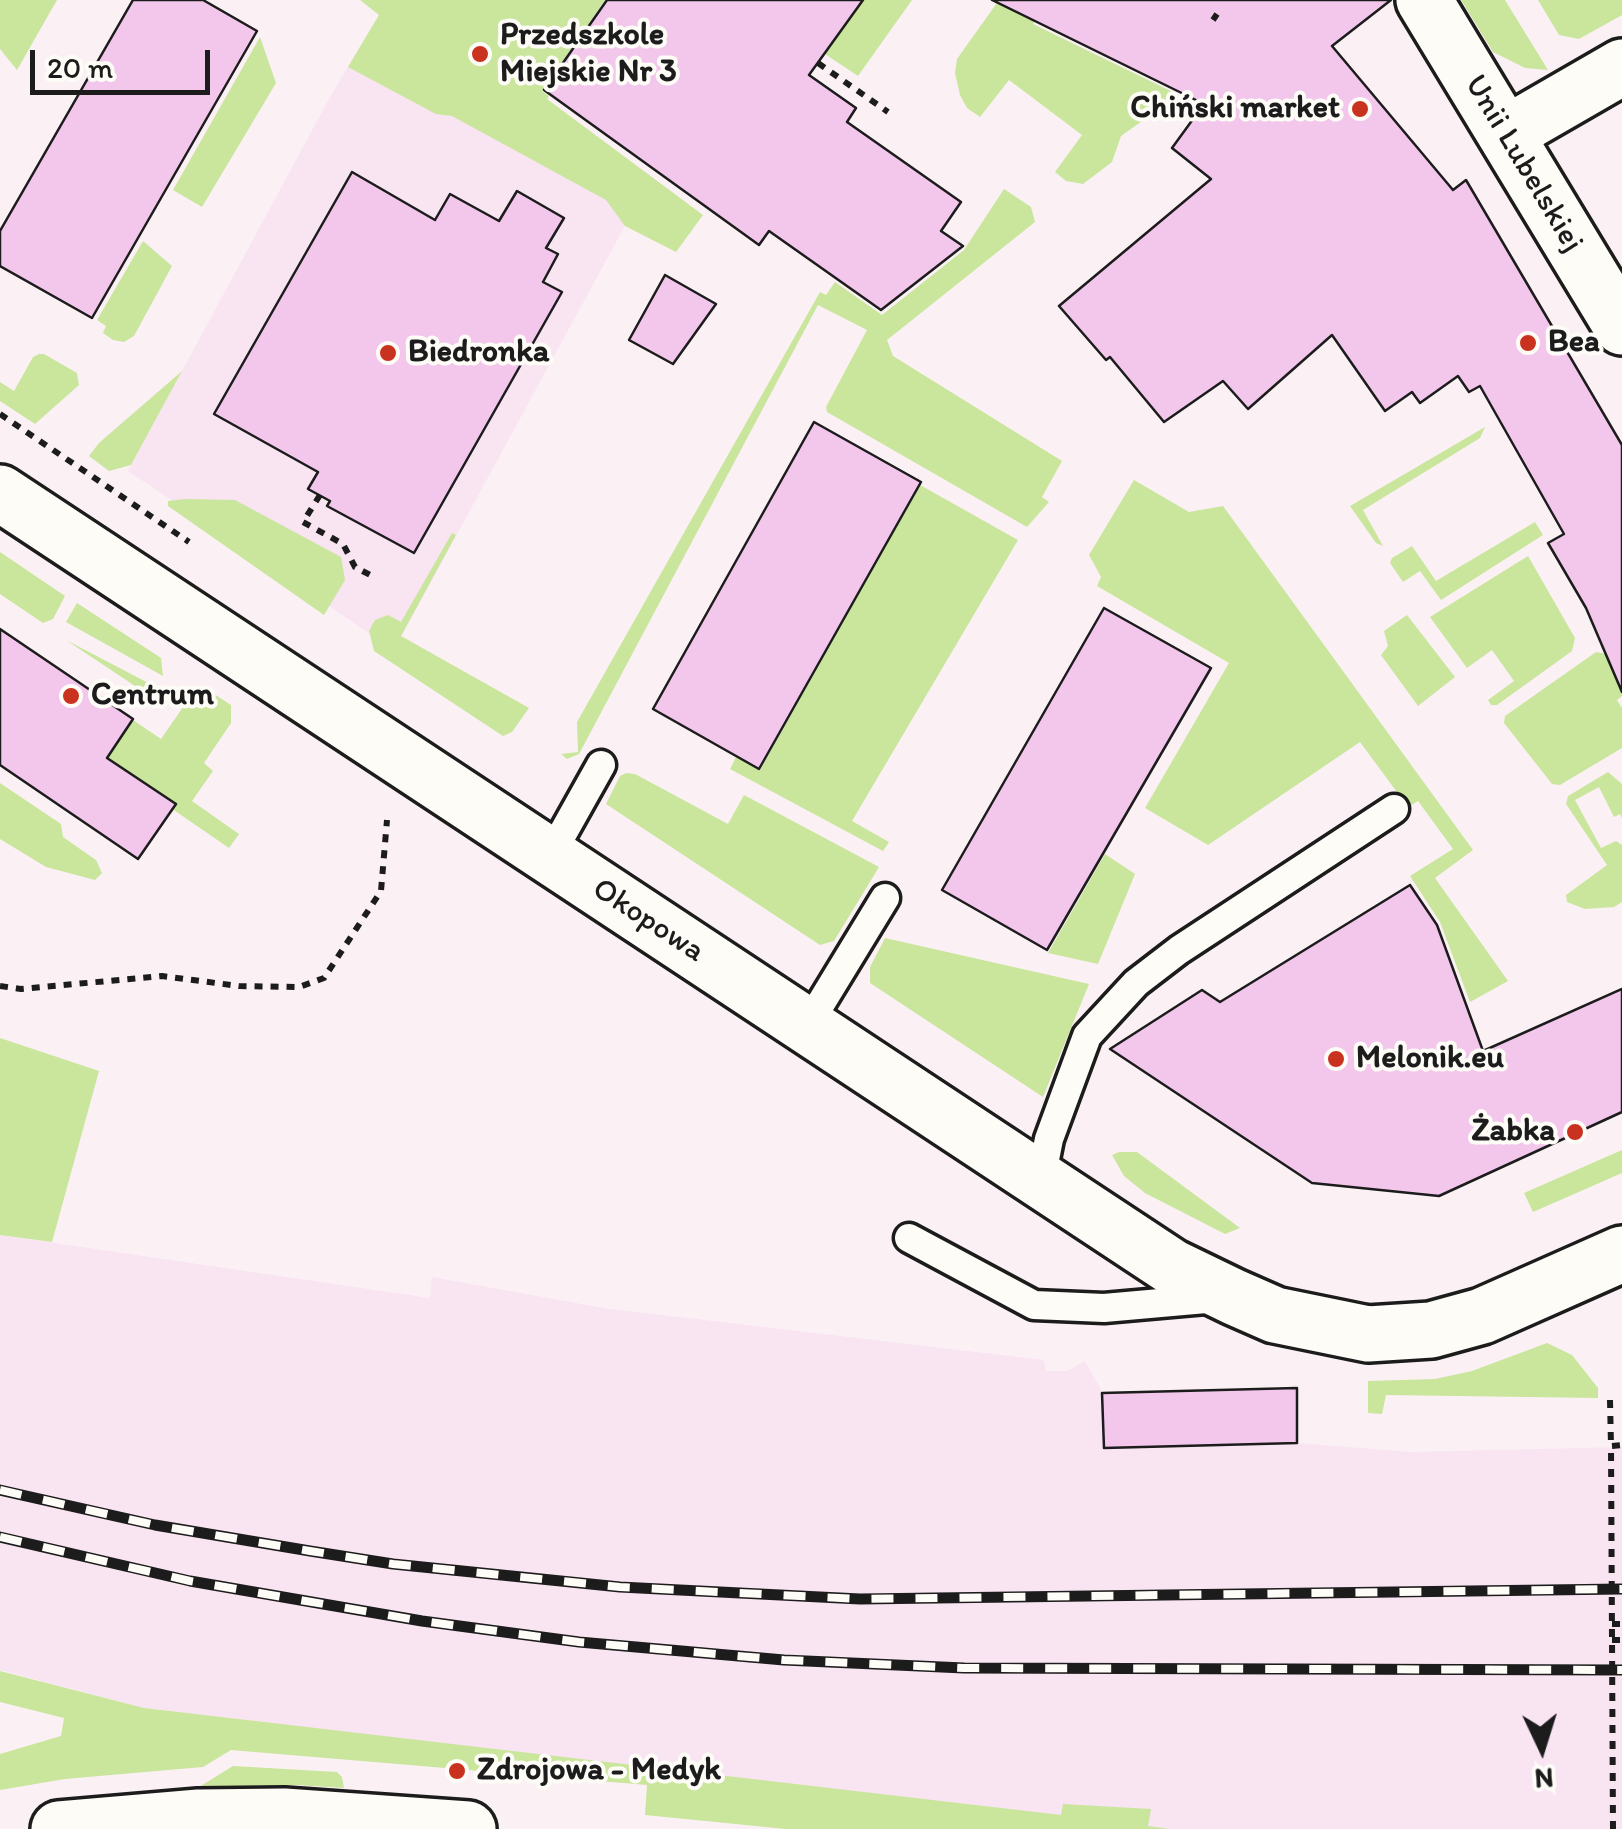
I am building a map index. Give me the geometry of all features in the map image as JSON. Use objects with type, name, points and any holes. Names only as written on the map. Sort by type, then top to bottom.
[{"type":"street","name":"Unii Lubelskiej","points":[[1424,0],[1622,327]]},
{"type":"street","points":[[1506,134],[1622,68]]},
{"type":"street","name":"Okopowa","points":[[0,493],[1172,1267],[1274,1315],[1368,1334],[1432,1330],[1482,1316],[1622,1254]]},
{"type":"street","points":[[59,1829],[199,1816],[284,1816],[468,1829]]},
{"type":"lane","points":[[550,856],[601,765]]},
{"type":"lane","points":[[1041,1179],[1049,1140],[1087,1036],[1136,984],[1179,950],[1394,810]]},
{"type":"lane","points":[[807,1026],[885,898]]},
{"type":"lane","points":[[909,1238],[1034,1306],[1122,1307],[1234,1296]]},
{"type":"path","points":[[818,63],[888,112]]},
{"type":"path","points":[[320,495],[303,522],[343,544],[355,567],[372,576]]},
{"type":"path","points":[[0,986],[21,989],[162,976],[239,986],[299,987],[324,978],[380,892],[385,824],[390,814]]},
{"type":"path","points":[[1610,1400],[1613,1829]]},
{"type":"path","points":[[1611,1446],[1622,1446]]},
{"type":"path","points":[[1612,1624],[1622,1624]]},
{"type":"path","points":[[1612,1640],[1622,1640]]},
{"type":"shaded area","points":[[360,0],[560,0],[496,94],[638,202],[394,650],[128,471],[330,97],[379,15]]},
{"type":"shaded area","points":[[0,1235],[430,1298],[432,1277],[603,1308],[1044,1360],[1046,1371],[1067,1371],[1085,1361],[1103,1393],[1297,1388],[1298,1443],[1411,1452],[1622,1447],[1622,1829],[1154,1829],[144,1708],[0,1670]]},
{"type":"green space","points":[[0,0],[57,0],[17,70],[0,49]]},
{"type":"green space","points":[[360,0],[605,0],[542,91],[549,96],[547,99],[703,215],[676,252],[625,226],[606,200],[452,116],[436,114],[348,67],[379,15]]},
{"type":"green space","points":[[863,0],[912,0],[858,76],[825,54]]},
{"type":"green space","points":[[999,0],[1045,0],[1033,24],[1179,95],[1121,136],[1112,162],[1083,184],[1066,181],[1055,172],[1082,135],[1009,80],[980,117],[967,108],[960,95],[955,73],[957,59]]},
{"type":"green space","points":[[1461,0],[1505,0],[1548,70],[1525,68],[1493,52]]},
{"type":"green space","points":[[1538,0],[1622,0],[1622,15],[1579,39],[1559,35]]},
{"type":"green space","points":[[260,37],[276,83],[202,207],[173,190]]},
{"type":"green space","points":[[1004,189],[1031,207],[1035,222],[887,340],[893,356],[1062,461],[1042,497],[1049,502],[1027,527],[827,412],[826,407],[867,330],[818,305],[579,754],[567,759],[561,754],[578,752],[577,722],[820,292],[826,295],[835,282],[882,315],[964,250]]},
{"type":"green space","points":[[143,241],[172,266],[134,336],[124,342],[113,340],[103,333],[106,326],[97,320]]},
{"type":"green space","points":[[39,354],[77,373],[79,385],[35,424],[0,401],[0,382],[14,391],[33,357]]},
{"type":"green space","points":[[182,371],[131,465],[109,471],[89,456],[99,443]]},
{"type":"green space","points":[[1485,427],[1480,438],[1363,510],[1383,546],[1376,543],[1350,506]]},
{"type":"green space","points":[[1134,480],[1189,512],[1223,506],[1473,850],[1435,878],[1508,981],[1470,1002],[1440,922],[1410,876],[1453,849],[1418,801],[1408,807],[1360,742],[1208,845],[1145,808],[1229,663],[1097,586],[1101,577],[1089,555]]},
{"type":"green space","points":[[920,485],[1018,540],[852,821],[889,842],[883,851],[730,769],[736,757],[760,770]]},
{"type":"green space","points":[[235,500],[341,557],[345,580],[324,615],[168,506],[168,501]]},
{"type":"green space","points":[[1535,522],[1543,535],[1441,600],[1420,571],[1403,582],[1390,563],[1412,546],[1436,581]]},
{"type":"green space","points":[[452,533],[456,535],[401,636],[529,708],[512,732],[503,736],[374,651],[369,631],[375,620],[388,615],[401,622]]},
{"type":"green space","points":[[0,552],[65,596],[53,619],[43,623],[0,594]]},
{"type":"green space","points":[[1528,556],[1575,638],[1572,651],[1497,705],[1491,705],[1488,700],[1514,681],[1492,650],[1467,668],[1430,617]]},
{"type":"green space","points":[[77,603],[161,658],[163,676],[66,622]]},
{"type":"green space","points":[[1407,615],[1455,677],[1418,706],[1381,655],[1388,646],[1384,631]]},
{"type":"green space","points":[[66,640],[156,687],[150,696]]},
{"type":"green space","points":[[1596,652],[1607,654],[1622,683],[1622,696],[1617,700],[1622,708],[1622,748],[1560,785],[1552,784],[1504,723],[1505,716]]},
{"type":"green space","points":[[208,690],[231,705],[231,723],[204,763],[213,771],[192,801],[239,834],[229,848],[104,762],[133,720],[161,739],[190,697]]},
{"type":"green space","points":[[1608,772],[1622,784],[1622,818],[1620,814],[1614,817],[1599,787],[1575,800],[1601,848],[1616,841],[1622,845],[1622,902],[1614,907],[1585,909],[1567,902],[1566,895],[1607,865],[1566,804],[1568,796]]},
{"type":"green space","points":[[635,774],[728,824],[744,795],[879,867],[834,941],[820,945],[606,804],[620,776]]},
{"type":"green space","points":[[0,783],[61,824],[63,837],[96,860],[102,873],[95,880],[46,867],[0,839]]},
{"type":"green space","points":[[1105,854],[1135,874],[1098,964],[1048,953]]},
{"type":"green space","points":[[885,938],[1089,984],[1043,1097],[870,983],[870,967]]},
{"type":"green space","points":[[0,1038],[99,1071],[52,1242],[0,1235]]},
{"type":"green space","points":[[1622,1150],[1622,1173],[1533,1212],[1524,1193]]},
{"type":"green space","points":[[1137,1152],[1240,1228],[1225,1234],[1145,1193],[1124,1176],[1112,1155]]},
{"type":"green space","points":[[1547,1343],[1572,1355],[1598,1388],[1598,1398],[1386,1395],[1382,1414],[1368,1413],[1368,1381],[1435,1379],[1472,1371]]},
{"type":"green space","points":[[0,1671],[144,1708],[1061,1815],[1063,1804],[1151,1809],[1148,1826],[1170,1829],[786,1829],[645,1815],[647,1785],[231,1750],[203,1767],[65,1779],[0,1790],[0,1754],[61,1736],[64,1718],[0,1702]]},
{"type":"green space","points":[[233,1766],[337,1772],[344,1788],[199,1787]]},
{"type":"building","points":[[133,0],[203,0],[257,31],[92,318],[0,266],[0,231]]},
{"type":"building","points":[[607,0],[863,0],[809,75],[856,108],[847,122],[961,202],[941,231],[963,246],[881,310],[769,231],[759,245],[544,90]]},
{"type":"building","points":[[992,0],[1391,0],[1332,46],[1453,190],[1466,180],[1622,445],[1622,692],[1586,608],[1548,543],[1564,534],[1480,386],[1469,392],[1458,376],[1420,403],[1412,392],[1385,411],[1332,335],[1248,409],[1223,381],[1164,422],[1110,357],[1106,360],[1059,306],[1211,179],[1172,148],[1204,104]]},
{"type":"building","name":"Biedronka","points":[[352,172],[435,220],[450,194],[499,221],[517,191],[564,218],[546,248],[558,254],[543,282],[562,292],[414,553],[327,506],[330,501],[308,489],[318,472],[214,414]]},
{"type":"building","points":[[665,275],[716,304],[673,364],[629,340]]},
{"type":"building","points":[[814,422],[921,482],[759,769],[653,709]]},
{"type":"building","points":[[1104,608],[1211,668],[1047,950],[942,890]]},
{"type":"building","points":[[0,629],[133,719],[107,758],[176,804],[138,859],[0,765]]},
{"type":"building","points":[[1410,885],[1437,925],[1483,1051],[1622,989],[1622,1112],[1439,1196],[1312,1183],[1110,1049],[1202,990],[1220,1002]]},
{"type":"building","points":[[1297,1388],[1297,1443],[1104,1448],[1102,1393]]},
{"type":"railway","points":[[0,1490],[155,1525],[393,1564],[620,1587],[860,1599],[1622,1589]]},
{"type":"railway","points":[[0,1537],[190,1581],[422,1621],[579,1642],[784,1660],[964,1668],[1622,1670]]},
{"type":"place","name":"Przedszkole Miejskie Nr 3","points":[[480,54]]},
{"type":"place","name":"Chiński market","points":[[1360,109]]},
{"type":"place","name":"Bea","points":[[1528,343]]},
{"type":"place","name":"Biedronka","points":[[388,353]]},
{"type":"place","name":"Centrum","points":[[71,696]]},
{"type":"place","name":"Melonik.eu","points":[[1336,1059]]},
{"type":"place","name":"Żabka","points":[[1575,1132]]},
{"type":"place","name":"Zdrojowa - Medyk","points":[[457,1771]]}]
